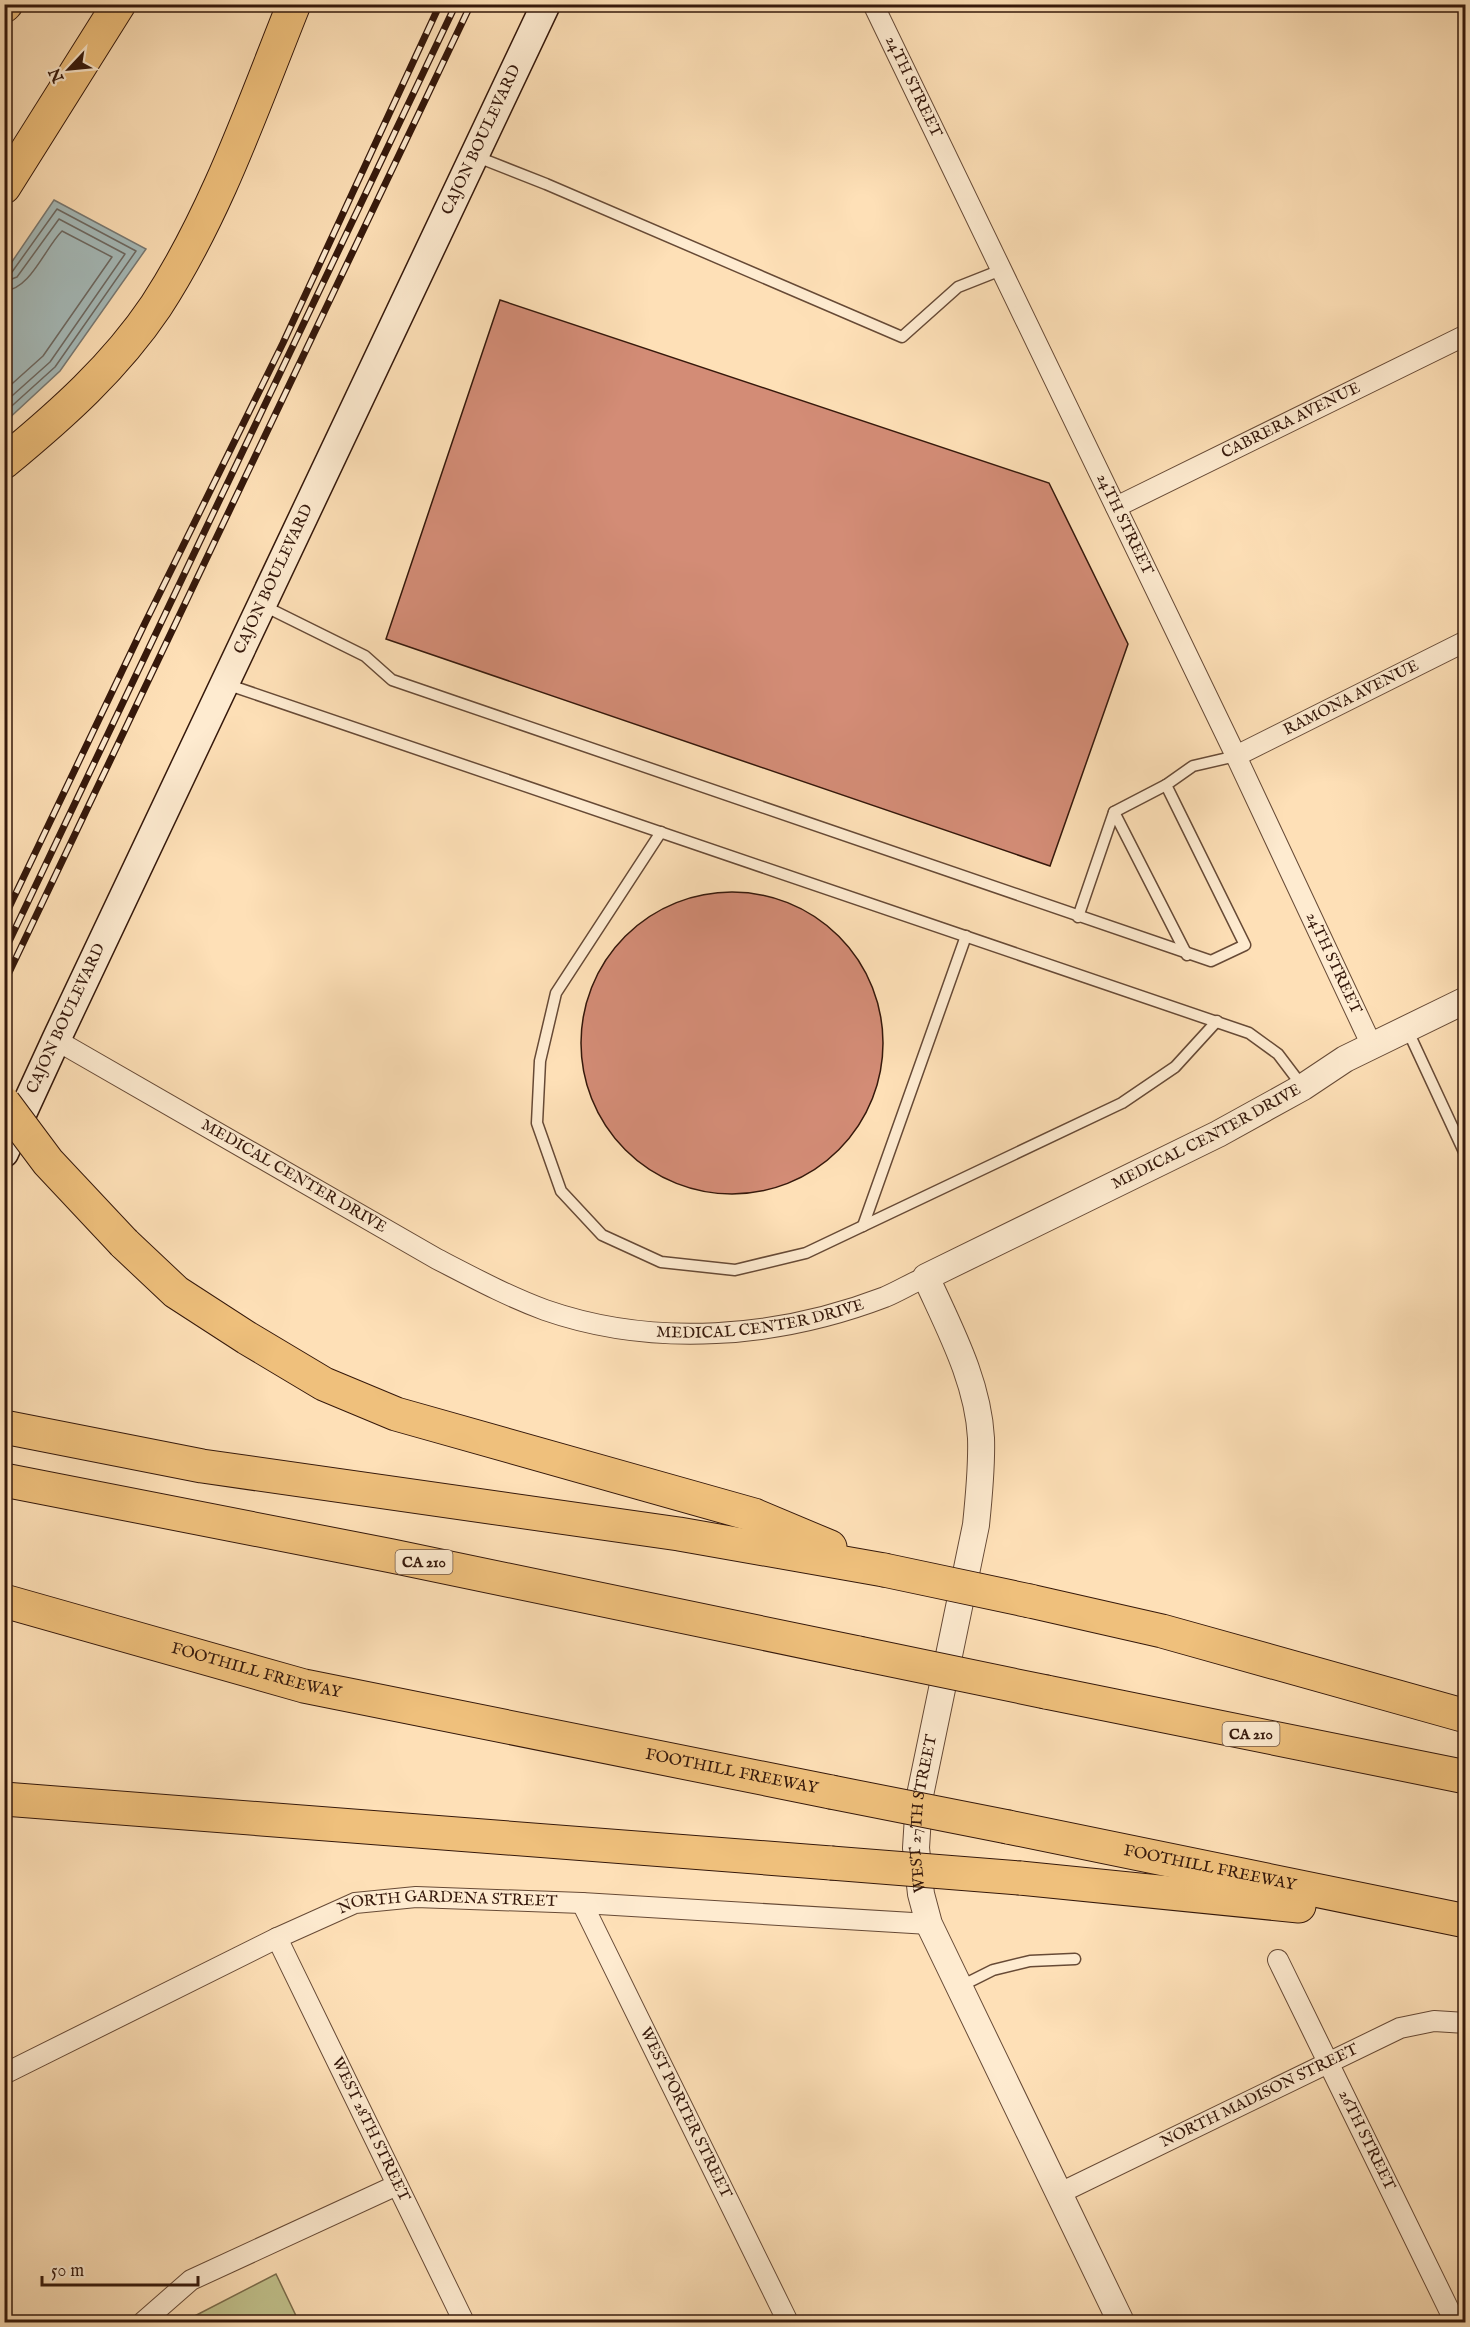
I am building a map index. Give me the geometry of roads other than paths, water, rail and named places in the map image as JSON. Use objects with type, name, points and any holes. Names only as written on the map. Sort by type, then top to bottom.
[{"type":"highway","points":[[4,187],[119,4]]},
{"type":"highway","points":[[4,462],[60,416],[103,373],[155,306],[195,238],[294,4]]},
{"type":"highway","points":[[4,1103],[48,1162],[123,1243],[176,1292],[246,1338],[324,1384],[396,1414],[754,1515],[884,1570]]},
{"type":"highway","points":[[4,1427],[202,1466],[679,1534],[884,1570],[1030,1600],[1162,1631],[1466,1716]]},
{"type":"highway","name":"CA 210","points":[[4,1480],[392,1556],[1466,1777]]},
{"type":"highway","name":"FOOTHILL FREEWAY","points":[[4,1600],[304,1686],[1008,1827],[1466,1922]]},
{"type":"highway","points":[[4,1799],[1020,1878],[1466,1922]]},
{"type":"main road","name":"CAJON BOULEVARD","points":[[4,1154],[546,4]]},
{"type":"street","name":"24TH STREET","points":[[873,4],[1236,756],[1372,1046]]},
{"type":"street","name":"CABRERA AVENUE","points":[[1116,507],[1466,335]]},
{"type":"street","name":"RAMONA AVENUE","points":[[1236,756],[1466,641]]},
{"type":"street","name":"MEDICAL CENTER DRIVE","points":[[56,1040],[490,1287],[545,1310],[599,1324],[657,1333],[742,1332],[786,1325],[886,1296],[1218,1134],[1303,1087],[1346,1059],[1466,1000]]},
{"type":"street","name":"WEST 27TH STREET","points":[[926,1277],[958,1348],[973,1393],[981,1435],[981,1479],[976,1525],[919,1800],[916,1848],[921,1894],[929,1924],[1121,2322]]},
{"type":"street","name":"NORTH GARDENA STREET","points":[[4,2074],[277,1938],[356,1903],[416,1897],[582,1903],[929,1924]]},
{"type":"street","name":"WEST PORTER STREET","points":[[582,1903],[788,2322]]},
{"type":"street","name":"WEST 28TH STREET","points":[[277,1938],[464,2322]]},
{"type":"street","name":"26TH STREET","points":[[1278,1960],[1455,2322]]},
{"type":"street","name":"NORTH MADISON STREET","points":[[1058,2194],[1400,2028],[1434,2021],[1466,2023]]},
{"type":"street","points":[[143,2322],[190,2280],[397,2185]]},
{"type":"lane","points":[[474,156],[546,184],[902,338],[958,287],[1001,270]]},
{"type":"lane","points":[[262,605],[364,656],[392,680],[1187,955],[1211,961],[1245,945],[1166,786]]},
{"type":"lane","points":[[225,683],[1250,1033],[1278,1054],[1303,1087]]},
{"type":"lane","points":[[1078,917],[1114,812],[1166,786],[1193,766],[1236,756]]},
{"type":"lane","points":[[1114,812],[1187,955]]},
{"type":"lane","points":[[661,832],[556,993],[540,1061],[537,1123],[561,1191],[602,1235],[661,1262],[735,1270],[806,1253],[1122,1103],[1175,1067],[1217,1022]]},
{"type":"lane","points":[[863,1226],[966,936]]},
{"type":"lane","points":[[1407,1029],[1466,1156]]},
{"type":"lane","points":[[959,1987],[993,1970],[1030,1960],[1075,1959]]},
{"type":"water","points":[[54,200],[146,249],[60,371],[5,422],[5,272]]},
{"type":"railway","points":[[4,918],[145,623],[283,343],[440,4]]},
{"type":"railway","points":[[4,952],[456,4]]},
{"type":"railway","points":[[4,983],[471,4]]}]
